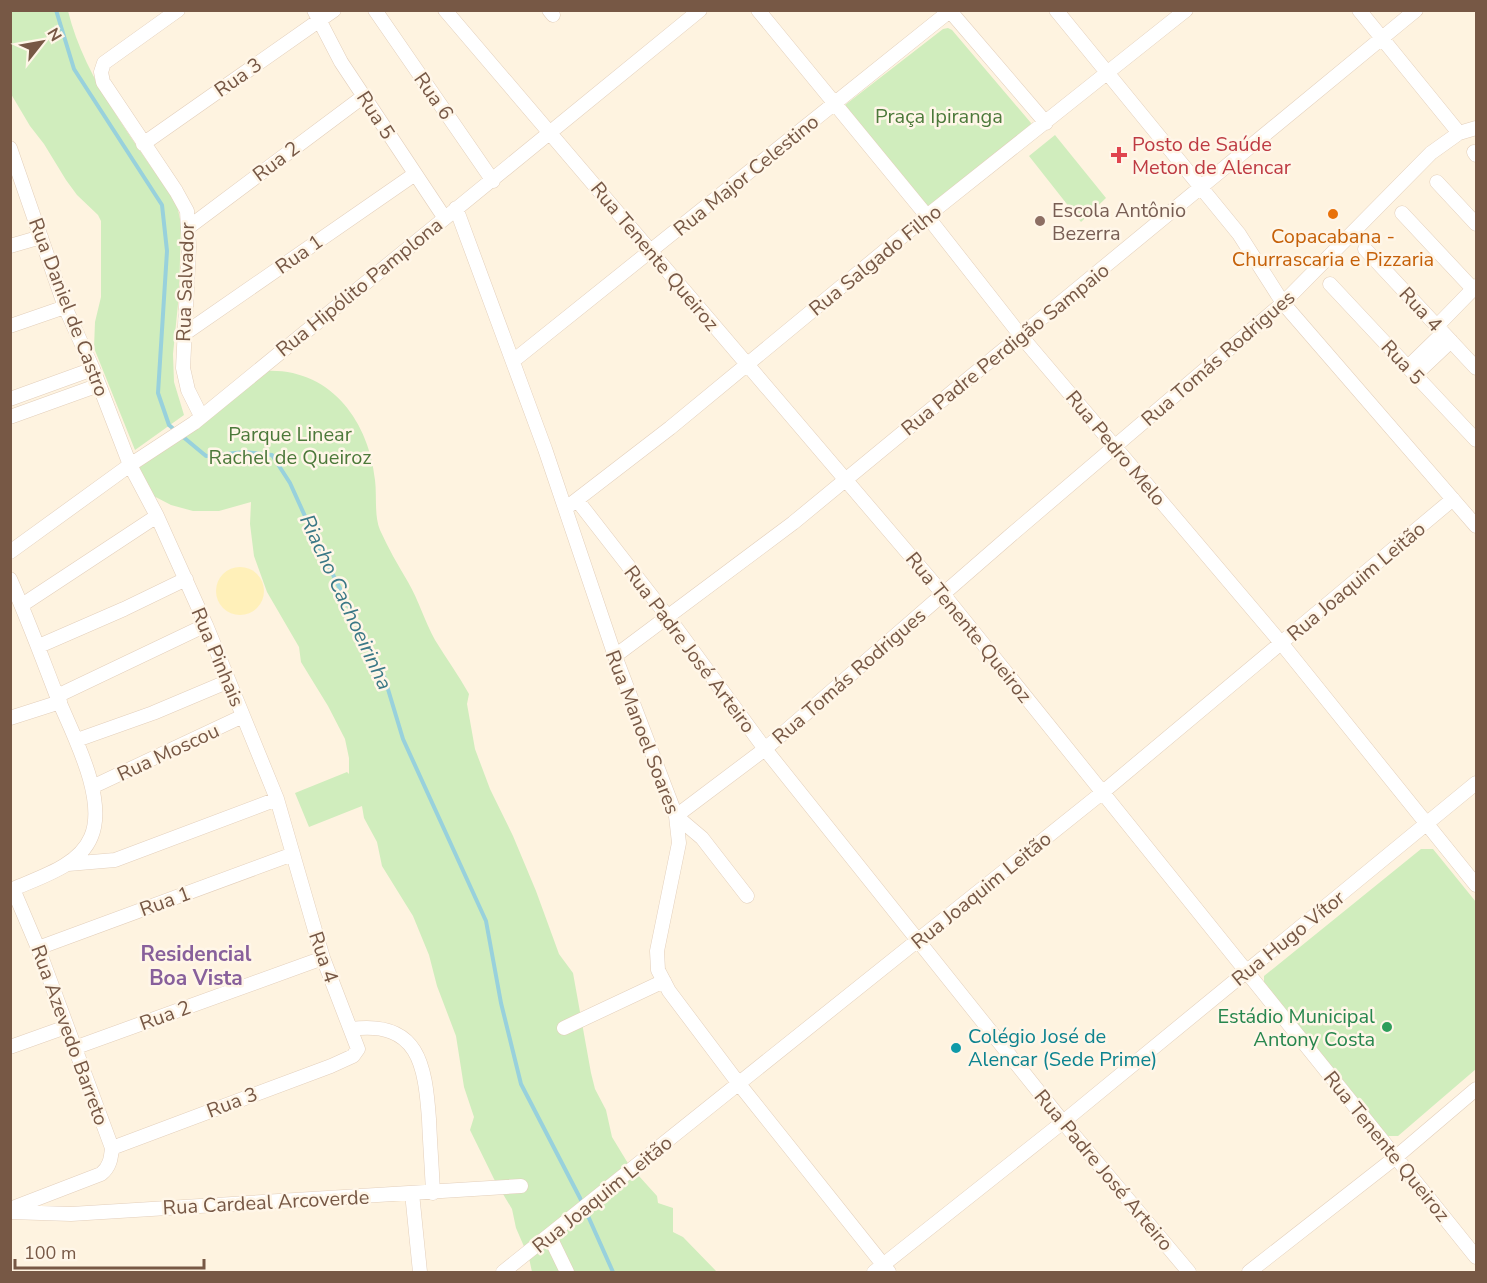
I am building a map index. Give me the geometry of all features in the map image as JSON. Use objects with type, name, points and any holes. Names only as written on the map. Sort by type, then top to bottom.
[{"type":"street","name":"Rua Salvador","points":[[178,10],[104,63],[101,72],[103,82],[182,200],[187,211],[189,227],[182,361],[197,420]]},
{"type":"street","name":"Rua 3","points":[[143,144],[316,15],[334,10]]},
{"type":"street","name":"Rua 6","points":[[375,10],[493,181]]},
{"type":"street","name":"Rua Tenente Queiroz","points":[[446,10],[943,594],[1476,1257]]},
{"type":"street","name":"Rua Hipólito Pamplona","points":[[10,552],[130,465],[197,420],[444,217],[551,134],[700,10]]},
{"type":"street","name":"Rua Pedro Melo","points":[[758,10],[927,216],[1021,336],[1282,644],[1476,885]]},
{"type":"street","points":[[1056,10],[1199,189],[1239,234],[1283,303],[1476,526]]},
{"type":"street","name":"Rua Salgado Filho","points":[[565,509],[1186,10]]},
{"type":"street","points":[[1359,10],[1459,133]]},
{"type":"street","name":"Rua Padre Perdigão Sampaio","points":[[615,656],[793,523],[1416,10]]},
{"type":"street","name":"Rua Major Celestino","points":[[513,361],[950,11]]},
{"type":"street","points":[[950,11],[1046,123]]},
{"type":"street","name":"Rua 5","points":[[316,15],[341,62],[444,217]]},
{"type":"street","name":"Rua 2","points":[[189,227],[364,96]]},
{"type":"street","name":"Rua Tomás Rodrigues","points":[[676,816],[765,749],[1283,303],[1431,153],[1459,133],[1476,128]]},
{"type":"street","name":"Rua Daniel de Castro","points":[[10,148],[65,307],[93,369],[130,465]]},
{"type":"street","name":"Rua 1","points":[[184,334],[415,174]]},
{"type":"street","points":[[1437,182],[1476,224]]},
{"type":"street","name":"Rua Manoel Soares","points":[[456,208],[513,361],[615,656],[676,816],[679,843],[657,961],[658,970],[739,1084],[882,1270]]},
{"type":"street","points":[[1402,213],[1475,288],[1444,333],[1412,371]]},
{"type":"street","points":[[10,246],[41,237]]},
{"type":"street","name":"Rua 4","points":[[1365,249],[1476,368]]},
{"type":"street","name":"Rua 5","points":[[1330,284],[1476,440]]},
{"type":"street","points":[[10,326],[65,307]]},
{"type":"street","points":[[10,399],[93,369]]},
{"type":"street","points":[[10,417],[99,385]]},
{"type":"street","name":"Rua Pinhais","points":[[130,465],[157,516],[206,625],[277,799],[293,854]]},
{"type":"street","name":"Rua Padre José Arteiro","points":[[577,500],[668,617],[765,749],[1063,1122],[1189,1272]]},
{"type":"street","name":"Rua Joaquim Leitão","points":[[503,1272],[1103,792],[1453,500]]},
{"type":"street","points":[[22,604],[157,516]]},
{"type":"street","name":"Rua Azevedo Barreto","points":[[10,579],[76,740],[92,787],[96,808],[91,838],[82,851],[68,864],[12,890],[38,948],[111,1153]]},
{"type":"street","points":[[39,646],[186,579]]},
{"type":"street","points":[[10,718],[59,699],[206,625]]},
{"type":"street","points":[[76,740],[153,713],[229,681]]},
{"type":"street","name":"Rua Moscou","points":[[92,787],[243,716]]},
{"type":"street","name":"Rua Hugo Vítor","points":[[882,1270],[1476,783]]},
{"type":"street","points":[[68,864],[115,860],[277,799]]},
{"type":"street","points":[[676,816],[702,838],[747,896]]},
{"type":"street","name":"Rua 1","points":[[38,948],[293,854]]},
{"type":"street","name":"Rua 4","points":[[293,854],[323,957],[358,1048],[353,1056]]},
{"type":"street","name":"Rua 2","points":[[74,1048],[323,957]]},
{"type":"street","points":[[564,1028],[664,981]]},
{"type":"street","points":[[351,1029],[369,1026],[386,1028],[412,1046],[417,1055],[426,1085],[434,1193]]},
{"type":"street","points":[[10,1047],[66,1027]]},
{"type":"street","name":"Rua 3","points":[[111,1153],[353,1056]]},
{"type":"street","points":[[1249,1272],[1396,1157],[1476,1089]]},
{"type":"street","name":"Rua Cardeal Arcoverde","points":[[10,1210],[101,1174],[107,1169],[111,1153]]},
{"type":"street","name":"Rua Cardeal Arcoverde","points":[[10,1210],[70,1214],[521,1186]]},
{"type":"street","points":[[412,1194],[420,1272]]},
{"type":"street","points":[[549,1235],[567,1272]]},
{"type":"green space","name":"Parque Linear Rachel de Queiroz","points":[[11,11],[68,11],[87,62],[114,112],[177,205],[181,224],[179,294],[173,354],[174,382],[184,415],[135,450],[94,348],[95,322],[101,297],[101,221],[66,180],[11,94]]},
{"type":"green space","name":"Praça Ipiranga","points":[[948,28],[1031,123],[1029,130],[930,207],[925,208],[845,109],[845,105],[943,29]]},
{"type":"green space","points":[[1055,135],[1106,198],[1081,222],[1029,156]]},
{"type":"green space","name":"Parque Linear Rachel de Queiroz","points":[[264,371],[287,372],[308,378],[327,388],[355,419],[371,458],[380,530],[412,589],[435,640],[469,694],[467,704],[475,749],[490,789],[536,891],[559,954],[573,973],[591,1073],[595,1089],[606,1110],[612,1137],[629,1165],[657,1196],[658,1203],[673,1208],[673,1232],[683,1237],[717,1272],[532,1272],[529,1258],[516,1228],[512,1209],[494,1179],[470,1130],[474,1117],[464,1087],[456,1036],[437,986],[429,955],[413,916],[382,866],[377,842],[364,818],[362,806],[309,827],[295,793],[347,772],[349,774],[349,758],[345,739],[301,662],[299,647],[267,592],[254,556],[250,524],[251,502],[219,511],[193,511],[171,505],[144,491],[132,473]]},
{"type":"green space","name":"Estádio Municipal Antony Costa","points":[[1421,849],[1433,849],[1476,902],[1476,1069],[1398,1136],[1387,1136],[1264,985],[1264,976]]},
{"type":"sand","points":[[240,567],[257,574],[264,591],[257,608],[240,615],[223,608],[216,591],[223,574]]},
{"type":"waterway","name":"Riacho Cachoeirinha","points":[[56,10],[74,69],[162,205],[167,251],[158,393],[169,425],[176,431]]},
{"type":"waterway","name":"Riacho Cachoeirinha","points":[[182,436],[206,456],[245,452],[272,455],[290,483],[318,545],[384,676],[403,739],[486,921],[501,1003],[521,1084],[580,1198],[613,1272]]},
{"type":"place","name":"Posto de Saúde Meton de Alencar","points":[[1119,155]]},
{"type":"place","name":"Copacabana - Churrascaria e Pizzaria","points":[[1333,214]]},
{"type":"place","name":"Escola Antônio Bezerra","points":[[1040,221]]},
{"type":"place","name":"Estádio Municipal Antony Costa","points":[[1387,1027]]},
{"type":"place","name":"Colégio José de Alencar (Sede Prime)","points":[[956,1048]]},
{"type":"district","name":"Residencial Boa Vista","points":[[196,966]]}]
